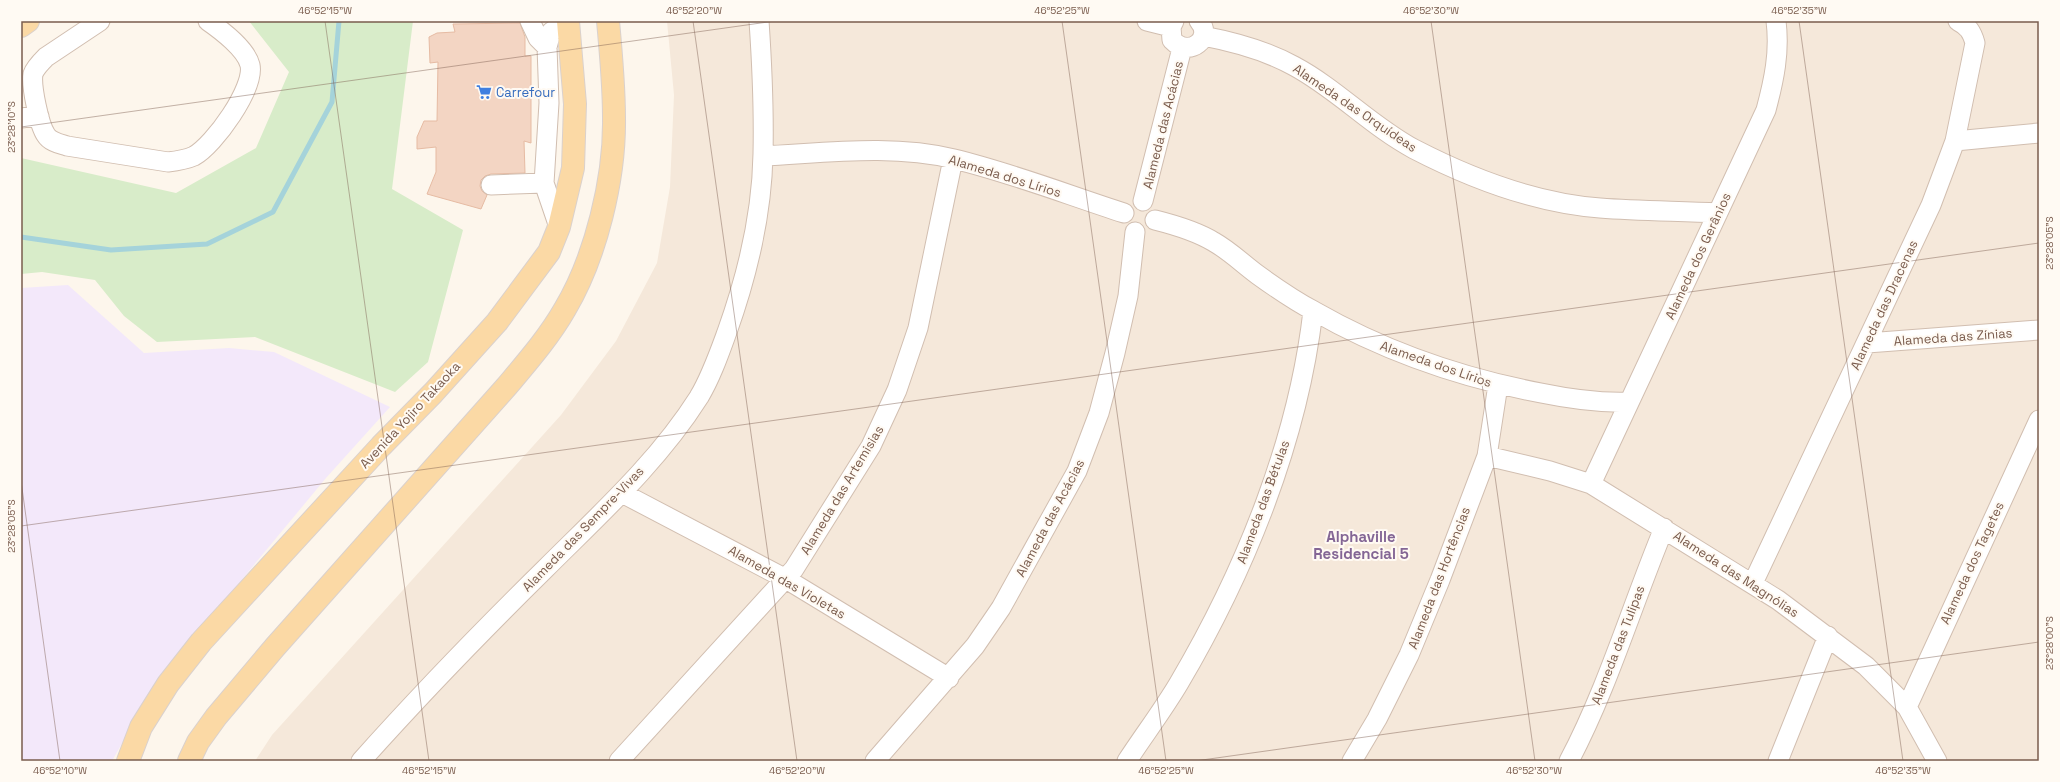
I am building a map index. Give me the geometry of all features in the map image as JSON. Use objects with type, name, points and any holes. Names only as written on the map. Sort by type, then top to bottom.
[{"type":"main road","points":[[21,26],[28,21]]},
{"type":"main road","name":"Avenida Yojiro Takaoka","points":[[128,761],[141,727],[168,684],[201,642],[381,446],[433,393],[497,322],[549,252],[559,227],[573,168],[575,104],[568,21]]},
{"type":"main road","points":[[189,761],[198,742],[221,711],[275,647],[507,386],[540,347],[566,308],[587,265],[599,228],[612,162],[614,119],[608,21]]},
{"type":"street","points":[[100,21],[46,57],[39,64],[33,75],[34,94],[30,117],[46,136],[55,142],[68,146],[168,162],[181,161],[195,155],[210,142],[239,104],[249,84],[251,72],[249,63],[240,50],[222,32],[208,21]]},
{"type":"street","points":[[530,21],[538,38],[547,47]]},
{"type":"street","points":[[559,227],[544,183],[549,103],[547,47],[551,32],[568,21]]},
{"type":"street","name":"Alameda das Sempre-Vivas","points":[[361,761],[450,664],[622,492],[668,438],[699,396],[716,362],[736,306],[750,253],[760,197],[764,156],[760,21]]},
{"type":"street","points":[[1147,21],[1172,24],[1172,40],[1182,48],[1195,46],[1201,28]]},
{"type":"street","name":"Alameda dos Gerânios","points":[[1591,484],[1628,402],[1766,110],[1774,79],[1778,52],[1776,21]]},
{"type":"street","name":"Alameda das Dracenas","points":[[1753,583],[1931,205],[1955,142],[1975,43],[1967,25],[1958,21]]},
{"type":"street","name":"Alameda das Orquídeas","points":[[1201,28],[1267,53],[1295,66],[1382,129],[1413,148],[1459,171],[1506,190],[1551,201],[1599,208],[1718,213]]},
{"type":"street","name":"Alameda das Acácias","points":[[1143,202],[1182,48]]},
{"type":"street","points":[[1955,142],[2039,133]]},
{"type":"street","name":"Alameda dos Lírios","points":[[764,156],[866,150],[915,153],[953,159],[1124,213]]},
{"type":"street","name":"Alameda das Artemisias","points":[[619,761],[786,579],[821,529],[871,446],[897,390],[918,328],[953,159]]},
{"type":"street","points":[[491,185],[544,183]]},
{"type":"street","points":[[1143,202],[1153,208],[1155,220],[1148,230],[1135,232],[1126,225],[1124,213],[1132,203],[1143,202]]},
{"type":"street","name":"Alameda dos Lírios","points":[[1155,220],[1194,232],[1215,242],[1258,275],[1313,311],[1377,343],[1411,357],[1498,385],[1574,400],[1610,403],[1628,402]]},
{"type":"street","name":"Alameda das Acácias","points":[[884,758],[976,646],[1001,608],[1077,471],[1099,413],[1115,353],[1128,296],[1135,232]]},
{"type":"street","name":"Alameda das Bétulas","points":[[1127,761],[1178,684],[1220,608],[1248,550],[1293,416],[1308,353],[1313,311]]},
{"type":"street","name":"Alameda das Zínias","points":[[1867,343],[2039,330]]},
{"type":"street","name":"Alameda das Hortências","points":[[1352,761],[1377,719],[1409,655],[1440,580],[1487,456],[1498,385]]},
{"type":"street","name":"Alameda dos Tagetes","points":[[1907,707],[2039,420]]},
{"type":"street","name":"Alameda das Magnólias","points":[[1487,456],[1550,471],[1591,484],[1753,583],[1828,636],[1866,666],[1907,707],[1937,761]]},
{"type":"street","name":"Alameda das Violetas","points":[[622,492],[786,579],[949,678]]},
{"type":"street","name":"Alameda das Tulipas","points":[[1569,761],[1579,742],[1607,676],[1664,528]]},
{"type":"street","points":[[1778,761],[1828,636]]},
{"type":"shaded area","name":"Alphaville Residencial 5","points":[[667,21],[2039,21],[2039,761],[255,761],[272,735],[561,415],[616,341],[657,263],[670,187],[674,95]]},
{"type":"shaded area","points":[[68,285],[144,353],[229,348],[274,352],[390,407],[326,478],[156,683],[112,761],[21,761],[21,288]]},
{"type":"green space","points":[[249,21],[413,21],[392,189],[463,230],[428,362],[395,392],[255,337],[157,342],[124,316],[95,280],[42,272],[21,274],[21,158],[176,193],[256,148],[289,72]]},
{"type":"building","name":"Carrefour","points":[[520,23],[525,37],[525,56],[531,56],[531,143],[524,141],[525,173],[491,174],[485,176],[481,180],[480,186],[482,191],[487,195],[481,209],[427,194],[436,172],[436,147],[417,149],[417,137],[424,121],[437,121],[438,62],[430,63],[429,37],[437,33],[455,32],[453,24]]},
{"type":"waterway","points":[[21,237],[111,250],[207,244],[273,212],[332,102],[339,21]]},
{"type":"place","name":"Carrefour","points":[[484,92]]},
{"type":"district","name":"Alphaville Residencial 5","points":[[1361,544]]}]
